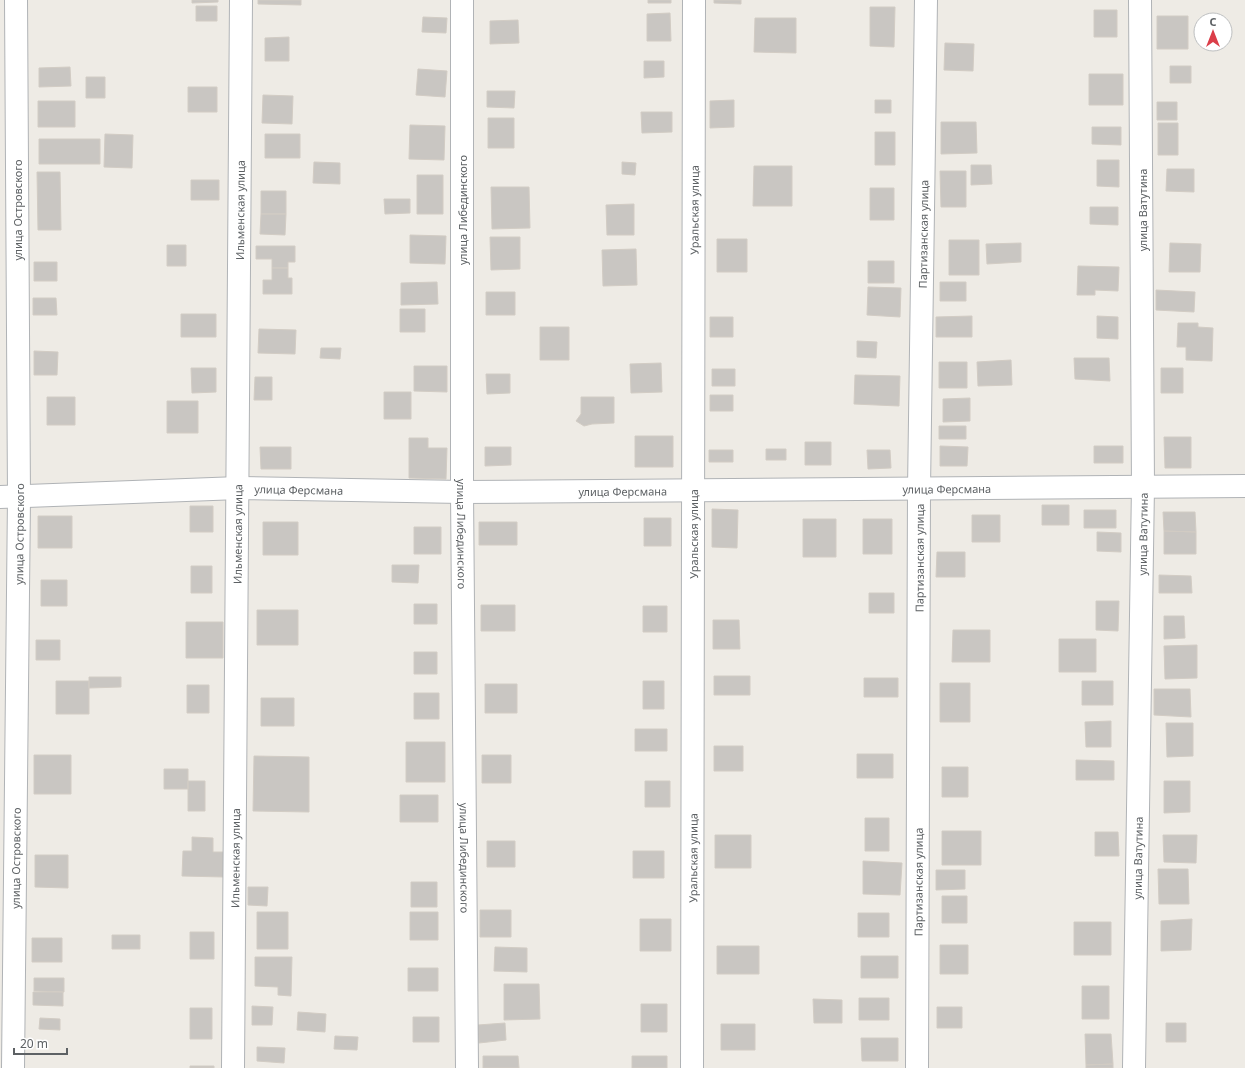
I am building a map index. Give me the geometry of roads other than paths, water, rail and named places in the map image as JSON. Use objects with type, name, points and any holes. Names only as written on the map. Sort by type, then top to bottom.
[{"type":"street","name":"улица Островского","points":[[13,1068],[10,497],[16,0]]},
{"type":"street","name":"Ильменская улица","points":[[233,1068],[240,0]]},
{"type":"street","name":"улица Либединского","points":[[462,0],[462,492],[467,1068]]},
{"type":"street","name":"Уральская улица","points":[[692,1068],[694,0]]},
{"type":"street","name":"Партизанская улица","points":[[918,1068],[919,489],[926,0]]},
{"type":"street","name":"улица Ватутина","points":[[1134,1068],[1144,486],[1140,0]]},
{"type":"street","name":"улица Ферсмана","points":[[10,497],[238,488],[462,492],[1245,486]]}]
